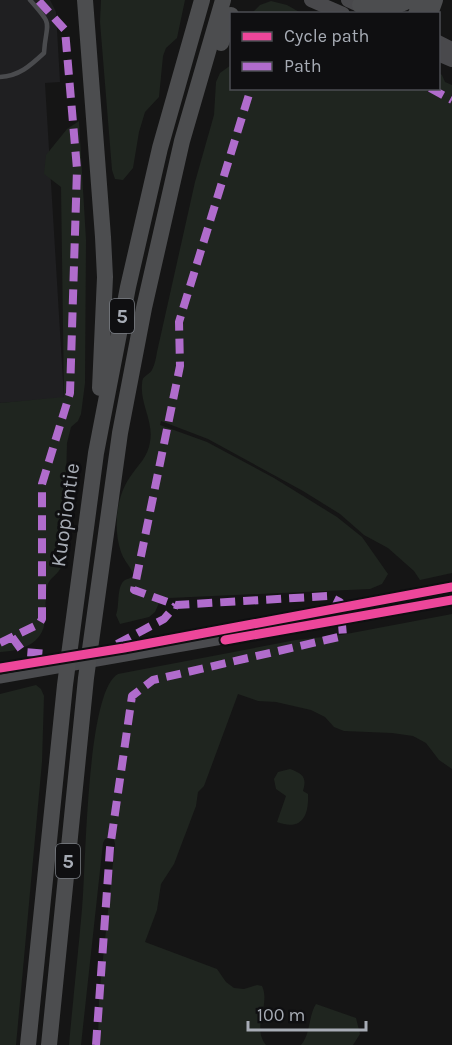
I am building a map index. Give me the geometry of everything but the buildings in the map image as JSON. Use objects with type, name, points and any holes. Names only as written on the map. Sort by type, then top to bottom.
[{"type":"highway","points":[[85,0],[105,277],[96,453]]},
{"type":"highway","name":"Kuopiontie","points":[[28,1045],[65,685],[96,453],[128,287],[160,148],[202,0]]},
{"type":"highway","name":"Kuopiontie","points":[[49,1045],[86,678],[120,433],[144,308],[182,141],[223,0]]},
{"type":"highway","points":[[354,3],[393,8],[409,0]]},
{"type":"highway","points":[[182,141],[230,19]]},
{"type":"main road","points":[[311,0],[338,12]]},
{"type":"main road","points":[[354,3],[374,12]]},
{"type":"street","points":[[0,679],[452,600]]},
{"type":"lane","points":[[0,77],[8,77],[27,70],[44,53],[44,40],[48,30],[47,18],[30,0]]},
{"type":"shaded area","points":[[0,0],[50,0],[56,12],[60,82],[45,83],[64,398],[0,403]]},
{"type":"shaded area","points":[[101,0],[185,0],[177,38],[166,48],[163,56],[159,97],[145,112],[133,168],[123,180],[115,179],[112,170],[100,22]]},
{"type":"shaded area","points":[[271,1],[287,5],[299,12],[253,12],[260,5]]},
{"type":"shaded area","points":[[230,66],[230,90],[440,90],[440,74],[445,82],[452,85],[452,573],[420,580],[414,571],[388,548],[364,535],[340,514],[303,491],[208,439],[161,421],[160,425],[207,442],[274,478],[337,517],[362,537],[388,574],[382,584],[370,589],[169,598],[159,603],[155,612],[149,617],[120,624],[116,615],[120,587],[125,580],[134,576],[122,555],[117,533],[117,513],[125,485],[142,461],[150,442],[151,435],[143,399],[142,381],[152,370],[155,361],[195,182],[214,115],[216,82],[220,73]]},
{"type":"shaded area","points":[[79,121],[86,240],[85,383],[81,414],[78,421],[71,427],[67,443],[64,554],[58,572],[47,587],[45,620],[40,635],[30,645],[23,648],[0,652],[0,403],[64,397],[61,187],[44,174],[46,155],[67,129]]},
{"type":"shaded area","points":[[452,614],[452,769],[439,760],[426,743],[413,736],[344,731],[334,727],[325,717],[311,710],[276,702],[258,701],[238,694],[204,786],[198,792],[196,806],[174,864],[161,884],[157,910],[145,942],[217,969],[226,982],[234,988],[262,986],[264,1001],[260,1031],[266,1045],[98,1045],[99,997],[115,844],[114,840],[109,838],[103,843],[81,1045],[69,1045],[94,746],[99,712],[107,687],[118,674],[296,640],[341,635]]},
{"type":"shaded area","points":[[36,685],[44,696],[42,762],[16,1045],[0,1045],[0,694]]},
{"type":"shaded area","points":[[290,769],[303,777],[303,791],[308,794],[305,815],[302,820],[292,825],[277,822],[286,796],[276,789],[274,779],[278,772]]},
{"type":"shaded area","points":[[316,1004],[356,1018],[360,1034],[353,1045],[301,1045]]},
{"type":"marked path","points":[[0,643],[39,624],[42,619],[42,484],[70,393],[77,169],[65,30],[38,0]]},
{"type":"marked path","points":[[96,1045],[110,848],[132,696],[153,680],[343,636],[340,602],[328,596],[176,605],[134,590],[180,366],[179,322],[250,90]]},
{"type":"marked path","points":[[434,90],[452,100]]},
{"type":"marked path","points":[[117,644],[164,619],[176,605]]},
{"type":"marked path","points":[[12,637],[23,652],[49,654]]},
{"type":"cycle path","points":[[0,668],[124,648],[452,587]]},
{"type":"cycle path","points":[[225,640],[452,600]]}]
